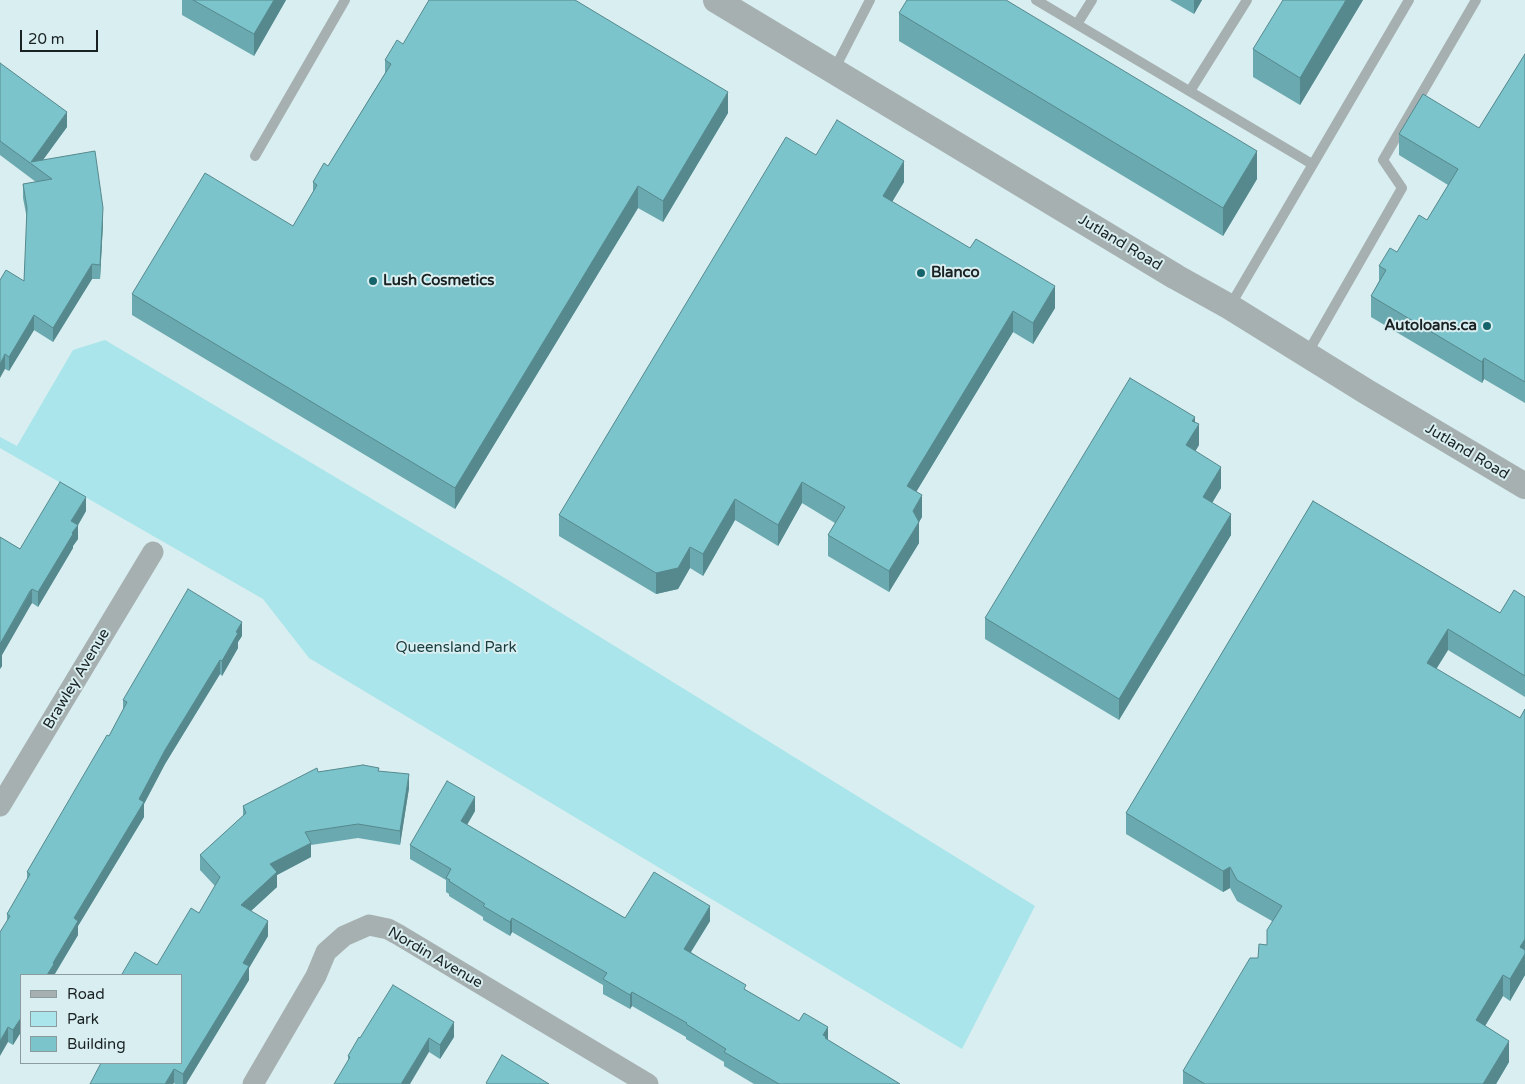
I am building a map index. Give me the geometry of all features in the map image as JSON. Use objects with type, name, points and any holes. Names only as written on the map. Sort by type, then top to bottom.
[{"type":"street","name":"Jutland Road","points":[[716,0],[1131,250],[1230,307],[1525,486]]},
{"type":"street","name":"Brawley Avenue","points":[[0,806],[153,552]]},
{"type":"street","name":"Nordin Avenue","points":[[253,1084],[316,976],[326,952],[344,936],[369,925],[388,929],[399,935],[648,1084]]},
{"type":"lane","points":[[255,156],[345,0]]},
{"type":"lane","points":[[834,70],[870,0]]},
{"type":"lane","points":[[1036,0],[1312,164]]},
{"type":"lane","points":[[1077,24],[1092,0]]},
{"type":"lane","points":[[1190,91],[1247,0]]},
{"type":"lane","points":[[1230,307],[1409,0]]},
{"type":"lane","points":[[1307,355],[1402,188],[1383,160],[1476,0]]},
{"type":"green space","name":"Queensland Park","points":[[105,340],[503,577],[1035,906],[962,1049],[309,658],[263,599],[0,448],[0,437],[17,446],[73,350]]},
{"type":"building","points":[[193,0],[274,0],[254,34]]},
{"type":"building","name":"Lush Cosmetics","points":[[429,0],[575,0],[728,92],[663,201],[638,186],[455,488],[132,294],[205,173],[293,226],[317,185],[313,182],[324,163],[328,166],[391,64],[385,60],[397,40],[403,44]]},
{"type":"building","points":[[907,0],[1006,0],[1257,151],[1223,208],[899,13]]},
{"type":"building","points":[[1283,0],[1346,0],[1300,78],[1253,49]]},
{"type":"building","points":[[1525,54],[1525,382],[1484,358],[1482,362],[1371,296],[1386,270],[1379,266],[1390,248],[1397,252],[1419,215],[1427,220],[1458,169],[1399,134],[1423,94],[1479,128]]},
{"type":"building","points":[[0,63],[67,112],[31,162],[95,151],[103,208],[100,265],[92,264],[53,328],[34,315],[9,357],[5,354],[0,364],[0,280],[6,270],[24,281],[27,208],[23,184],[52,179],[0,141]]},
{"type":"building","points":[[837,120],[904,161],[883,196],[970,248],[976,239],[1055,286],[1033,323],[1013,311],[907,486],[922,495],[913,511],[919,522],[889,571],[828,535],[845,507],[802,482],[778,525],[735,499],[703,554],[690,547],[678,568],[656,573],[559,515],[786,137],[816,155]]},
{"type":"building","points":[[1130,378],[1195,417],[1192,421],[1199,424],[1186,445],[1221,467],[1203,497],[1231,514],[1119,699],[985,618]]},
{"type":"building","points":[[60,482],[86,497],[71,521],[78,525],[38,592],[32,589],[30,591],[0,644],[0,537],[20,549]]},
{"type":"building","points":[[1313,501],[1500,613],[1514,590],[1525,597],[1525,676],[1448,629],[1427,663],[1520,718],[1525,709],[1525,939],[1520,947],[1525,950],[1525,954],[1510,979],[1503,975],[1476,1020],[1509,1041],[1483,1084],[1205,1084],[1183,1071],[1250,958],[1258,958],[1259,944],[1267,945],[1267,930],[1282,906],[1237,880],[1230,867],[1223,871],[1126,813]]},
{"type":"building","points":[[188,589],[242,622],[222,661],[220,660],[165,750],[139,799],[144,802],[74,918],[78,921],[54,964],[48,974],[20,974],[20,1020],[13,1030],[8,1027],[0,1041],[0,932],[10,916],[7,914],[30,874],[27,872],[107,735],[109,736],[127,702],[123,700]]},
{"type":"building","points":[[363,765],[379,768],[378,771],[409,774],[400,831],[358,824],[305,832],[311,843],[270,864],[277,872],[241,905],[268,921],[243,963],[249,966],[183,1074],[174,1069],[165,1084],[90,1084],[100,1064],[182,1064],[182,974],[122,974],[135,952],[157,965],[191,908],[199,913],[220,877],[200,855],[246,813],[243,806],[317,768],[318,772]]},
{"type":"building","points":[[447,781],[475,797],[461,821],[625,918],[654,872],[710,906],[684,949],[746,985],[744,989],[799,1021],[804,1013],[828,1027],[823,1035],[825,1038],[900,1084],[779,1084],[724,1052],[726,1049],[687,1023],[632,992],[630,995],[603,979],[607,973],[512,918],[510,922],[483,906],[485,904],[446,878],[451,869],[410,845]]},
{"type":"building","points":[[393,985],[454,1022],[440,1045],[429,1038],[401,1084],[334,1084],[359,1037]]},
{"type":"building","points":[[502,1055],[549,1084],[486,1083]]},
{"type":"place","name":"Blanco","points":[[921,273]]},
{"type":"place","name":"Lush Cosmetics","points":[[373,281]]},
{"type":"place","name":"Autoloans.ca","points":[[1487,326]]}]
